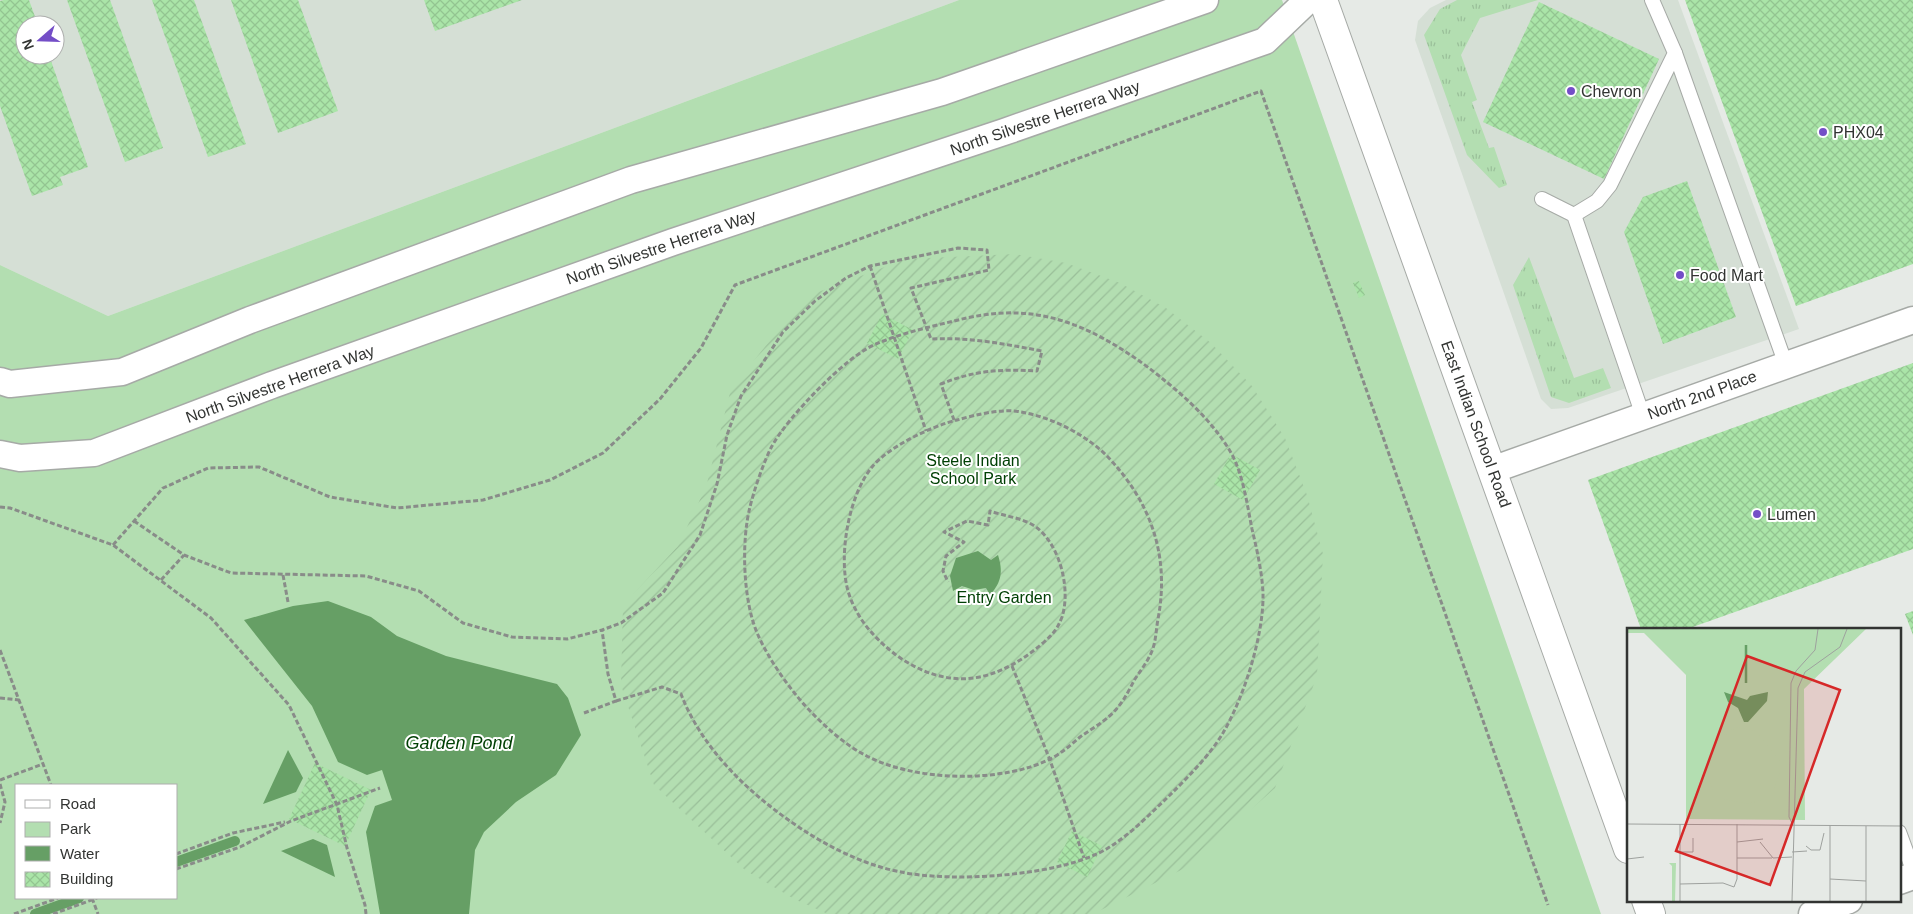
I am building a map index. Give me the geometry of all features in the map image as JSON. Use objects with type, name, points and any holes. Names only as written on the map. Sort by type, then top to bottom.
[{"type":"main road","name":"East Indian School Road","points":[[1323,0],[1627,846]]},
{"type":"main road","points":[[1647,902],[1651,914]]},
{"type":"street","points":[[0,381],[19,384],[122,372],[250,320],[631,180],[942,92],[1205,0]]},
{"type":"street","name":"North Silvestre Herrera Way","points":[[0,454],[20,458],[94,453],[272,385],[673,242],[1004,132],[1265,41],[1308,0]]},
{"type":"street","name":"North 2nd Place","points":[[1492,470],[1913,320]]},
{"type":"street","points":[[1900,881],[1913,876]]},
{"type":"street","points":[[1812,914],[1844,902]]},
{"type":"lane","points":[[1652,0],[1675,53],[1786,365]]},
{"type":"lane","points":[[1574,215],[1597,201],[1610,185],[1675,53]]},
{"type":"lane","points":[[1542,199],[1574,215],[1643,416]]},
{"type":"lane","points":[[1900,835],[1913,870]]},
{"type":"path","points":[[113,545],[163,488],[208,468],[259,467],[330,497],[397,508],[483,500],[550,480],[603,453],[660,399],[701,348],[735,285],[1261,91],[1548,905]]},
{"type":"path","points":[[134,522],[184,555],[231,573],[366,576],[419,591],[462,623],[512,637],[567,639],[602,630],[621,623],[663,593],[700,535],[717,484],[727,435],[741,396],[768,353],[784,332],[815,301],[846,278],[870,266],[958,248],[988,250],[989,270],[911,288],[931,339],[954,338],[1042,350],[1037,371],[998,369],[972,373],[941,384],[954,420]]},
{"type":"path","points":[[870,266],[926,431]]},
{"type":"path","points":[[584,713],[662,687],[681,694],[690,716],[715,751],[754,794],[787,819],[832,848],[873,865],[909,874],[996,876],[1060,867],[1105,851],[1146,819],[1185,780],[1222,734],[1253,664],[1264,599],[1258,556],[1234,456],[1205,418],[1165,380],[1127,353],[1070,323],[1024,313],[988,312],[927,327],[872,345],[852,358],[814,394],[773,444],[748,510],[744,570],[756,631],[795,695],[821,723],[866,757],[921,773],[966,778],[1004,773],[1050,760],[1116,711],[1152,651],[1163,592],[1156,536],[1136,491],[1100,448],[1064,426],[1014,410],[954,420],[926,431],[883,456],[867,472],[844,540],[847,588],[863,624],[878,641],[918,670],[944,679],[968,679],[1012,666],[1052,635],[1061,619],[1065,595],[1055,553],[1036,527],[1027,523],[990,511],[988,525],[967,521],[944,532],[964,542],[946,556],[943,572],[948,582]]},
{"type":"path","points":[[0,507],[10,508],[113,545],[211,618],[289,706],[337,805],[366,914]]},
{"type":"path","points":[[160,580],[184,555]]},
{"type":"path","points":[[283,575],[288,602]]},
{"type":"path","points":[[602,630],[608,674],[616,701]]},
{"type":"path","points":[[0,650],[50,784]]},
{"type":"path","points":[[1012,666],[1050,760],[1084,858]]},
{"type":"path","points":[[0,698],[19,700]]},
{"type":"path","points":[[0,823],[5,802],[0,782],[43,764]]},
{"type":"path","points":[[178,853],[233,833],[291,821],[380,788]]},
{"type":"path","points":[[178,869],[240,847],[291,821]]},
{"type":"path","points":[[14,914],[55,899]]},
{"type":"path","points":[[53,914],[92,899],[98,914]]},
{"type":"shaded area","points":[[0,0],[959,0],[108,316],[0,265]]},
{"type":"shaded area","points":[[1446,0],[1678,0],[1799,329],[1568,408],[1551,409],[1541,399],[1415,40],[1418,21],[1430,8]]},
{"type":"green space","name":"Steele Indian School Park","points":[[959,0],[1282,0],[1601,914],[0,914],[0,265],[108,316]]},
{"type":"green space","points":[[1457,0],[1538,0],[1480,18],[1461,55],[1477,100],[1472,102],[1489,148],[1494,147],[1507,185],[1499,188],[1467,155],[1424,35],[1440,9]]},
{"type":"green space","name":"Entry Garden","points":[[1015,254],[1066,263],[1120,283],[1166,308],[1211,343],[1252,386],[1285,438],[1307,495],[1323,554],[1317,676],[1275,788],[1185,868],[1093,914],[828,914],[794,899],[745,870],[654,785],[621,685],[623,605],[678,546],[706,487],[731,389],[805,297],[906,259]]},
{"type":"green space","points":[[1529,257],[1574,378],[1603,368],[1611,388],[1569,403],[1551,397],[1513,285]]},
{"type":"water","points":[[978,551],[991,560],[998,555],[1001,571],[997,586],[990,595],[986,588],[974,590],[962,586],[953,591],[950,576],[956,558]]},
{"type":"water","name":"Garden Pond","points":[[328,601],[371,617],[397,636],[446,656],[557,684],[568,698],[581,735],[556,775],[516,802],[484,832],[475,850],[469,914],[380,914],[366,832],[375,806],[392,800],[382,770],[367,775],[338,762],[312,706],[244,620],[293,606]]},
{"type":"water","points":[[288,750],[303,778],[296,792],[263,804]]},
{"type":"water","points":[[313,839],[327,845],[335,877],[281,851]]},
{"type":"building","points":[[29,0],[34,15],[15,15],[15,65],[52,65],[88,167],[60,177],[63,185],[32,196],[0,106],[0,1]]},
{"type":"building","points":[[67,0],[110,0],[163,148],[125,162]]},
{"type":"building","points":[[152,0],[194,0],[246,144],[208,157]]},
{"type":"building","points":[[231,0],[298,0],[338,111],[278,133]]},
{"type":"building","points":[[424,0],[522,0],[435,31]]},
{"type":"building","name":"PHX04","points":[[1685,0],[1913,0],[1913,264],[1796,306]]},
{"type":"building","name":"Chevron","points":[[1539,2],[1659,59],[1604,179],[1483,122]]},
{"type":"building","name":"Food Mart","points":[[1687,181],[1736,317],[1663,344],[1624,232],[1643,197]]},
{"type":"building","points":[[1359,281],[1365,295],[1359,298],[1353,283]]},
{"type":"building","points":[[882,314],[913,330],[898,359],[867,343]]},
{"type":"building","name":"Lumen","points":[[1913,363],[1913,549],[1690,628],[1641,628],[1588,480]]},
{"type":"building","points":[[1231,454],[1260,470],[1243,500],[1214,484]]},
{"type":"building","points":[[1913,611],[1913,635],[1905,614]]},
{"type":"building","points":[[315,763],[371,790],[345,846],[289,819]]},
{"type":"building","points":[[1072,831],[1102,846],[1087,877],[1057,862]]},
{"type":"waterway","points":[[178,861],[235,841]]},
{"type":"waterway","points":[[35,914],[76,899]]},
{"type":"place","name":"Chevron","points":[[1571,91]]},
{"type":"place","name":"PHX04","points":[[1823,132]]},
{"type":"place","name":"Food Mart","points":[[1680,275]]},
{"type":"place","name":"Lumen","points":[[1757,514]]}]
